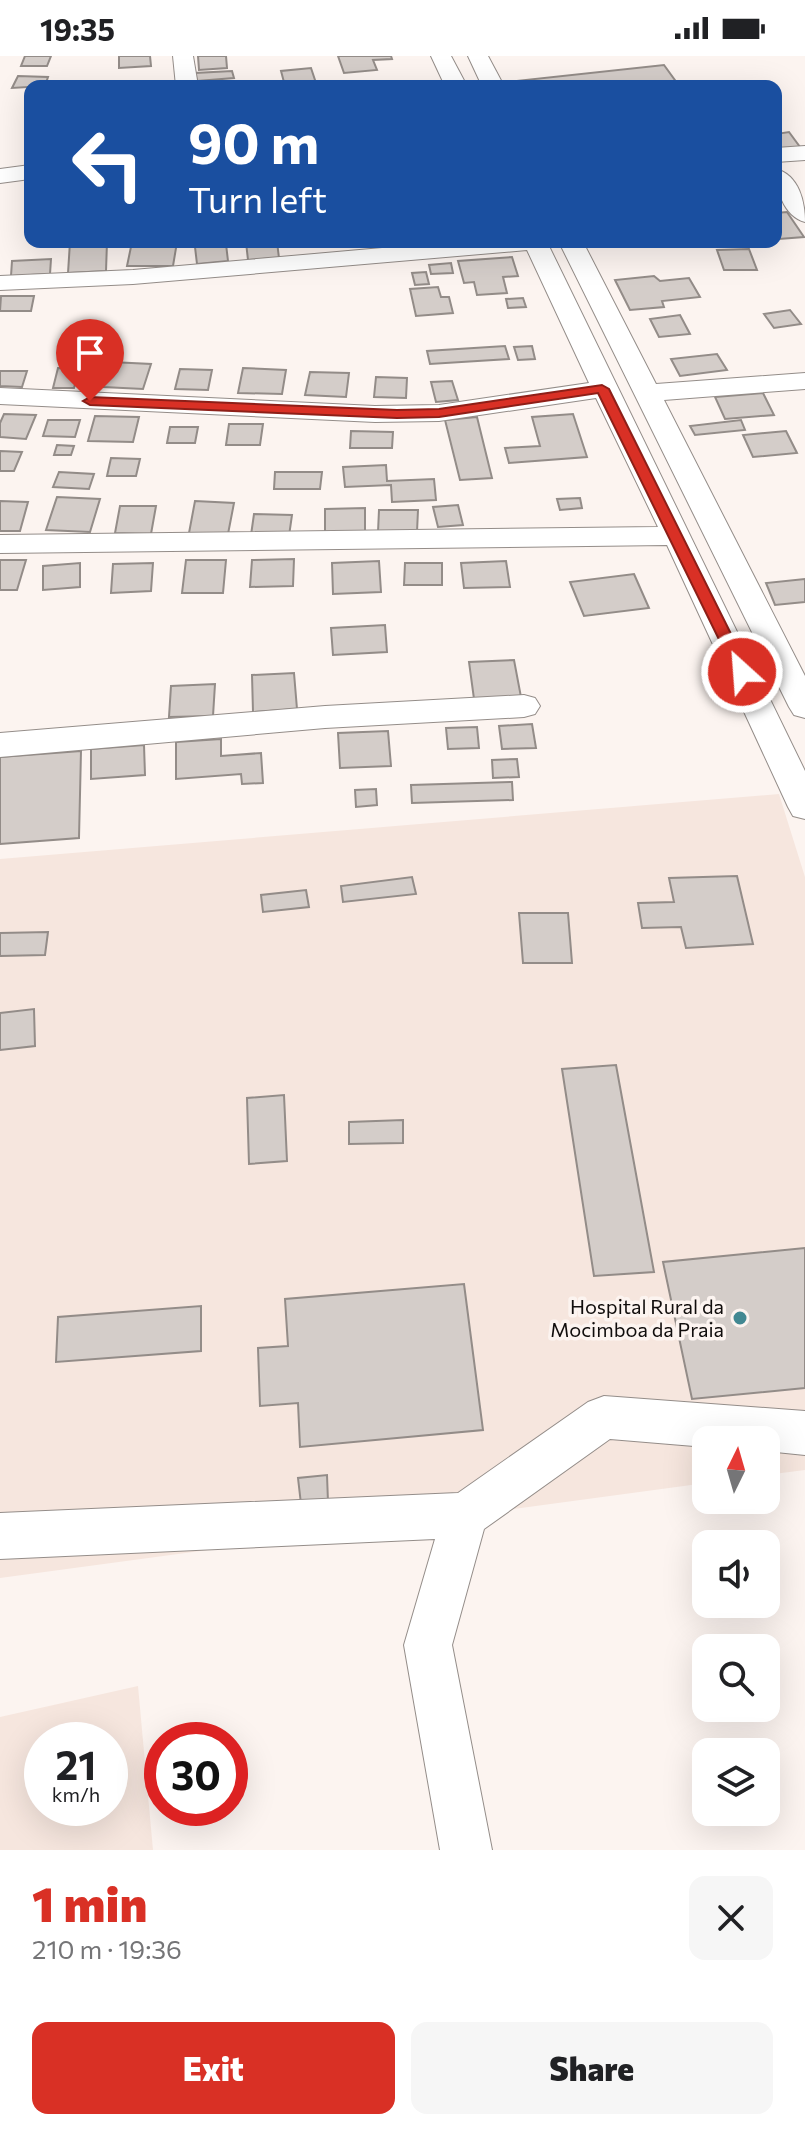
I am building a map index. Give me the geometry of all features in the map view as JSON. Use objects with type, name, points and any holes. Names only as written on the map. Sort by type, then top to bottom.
[{"type":"street","points":[[183,56],[186,80]]},
{"type":"street","points":[[441,56],[453,80]]},
{"type":"street","points":[[478,56],[490,80]]},
{"type":"street","points":[[782,155],[805,153]]},
{"type":"street","points":[[0,176],[24,173]]},
{"type":"street","points":[[782,184],[805,215]]},
{"type":"street","points":[[0,283],[133,277],[465,248]]},
{"type":"street","points":[[537,248],[805,807]]},
{"type":"street","points":[[574,248],[805,707]]},
{"type":"street","points":[[646,393],[805,381]]},
{"type":"street","points":[[0,396],[375,414],[439,413],[602,389]]},
{"type":"street","points":[[0,544],[676,536]]},
{"type":"street","points":[[0,745],[325,717],[524,706]]},
{"type":"street","points":[[0,1536],[465,1515],[604,1417],[805,1433]]},
{"type":"street","points":[[465,1515],[428,1645],[466,1850]]},
{"type":"shaded area","points":[[779,794],[805,877],[805,1470],[780,1473],[780,1426],[692,1426],[692,1485],[0,1578],[0,859]]},
{"type":"shaded area","points":[[138,1686],[144,1752],[144,1826],[151,1826],[153,1850],[0,1850],[0,1717]]},
{"type":"building","points":[[25,56],[51,56],[47,66],[21,66]]},
{"type":"building","points":[[119,56],[150,56],[151,66],[119,68]]},
{"type":"building","points":[[198,56],[226,56],[227,68],[199,70]]},
{"type":"building","points":[[338,56],[391,56],[392,59],[373,60],[377,70],[344,73]]},
{"type":"building","points":[[664,65],[675,80],[525,80]]},
{"type":"building","points":[[311,68],[315,80],[283,80],[281,71]]},
{"type":"building","points":[[232,71],[234,78],[197,80],[195,73]]},
{"type":"building","points":[[18,76],[48,77],[47,80],[24,80],[24,87],[12,88]]},
{"type":"building","points":[[789,132],[800,147],[782,149],[782,133]]},
{"type":"building","points":[[782,212],[787,212],[804,237],[782,239]]},
{"type":"building","points":[[70,248],[107,248],[106,271],[68,273]]},
{"type":"building","points":[[131,248],[176,248],[173,266],[127,266]]},
{"type":"building","points":[[195,248],[226,248],[228,261],[197,264]]},
{"type":"building","points":[[247,248],[278,248],[279,258],[248,260]]},
{"type":"building","points":[[749,249],[757,270],[724,270],[717,250]]},
{"type":"building","points":[[512,257],[518,276],[503,277],[507,293],[477,295],[474,282],[464,283],[458,261]]},
{"type":"building","points":[[51,259],[50,274],[11,276],[12,261]]},
{"type":"building","points":[[451,263],[453,273],[431,274],[429,265]]},
{"type":"building","points":[[426,272],[429,284],[415,285],[412,273]]},
{"type":"building","points":[[654,276],[660,281],[689,278],[700,297],[662,301],[664,307],[630,310],[615,280]]},
{"type":"building","points":[[438,287],[441,297],[449,297],[453,313],[416,316],[410,289]]},
{"type":"building","points":[[1,296],[34,296],[31,311],[0,311]]},
{"type":"building","points":[[523,298],[526,307],[508,308],[506,299]]},
{"type":"building","points":[[790,310],[801,324],[774,328],[764,314]]},
{"type":"building","points":[[680,315],[690,334],[659,337],[650,319]]},
{"type":"building","points":[[505,346],[509,359],[430,364],[427,351]]},
{"type":"building","points":[[532,346],[535,359],[518,360],[514,347]]},
{"type":"building","points":[[717,354],[727,370],[680,376],[671,359]]},
{"type":"building","points":[[111,362],[151,364],[143,389],[103,387]]},
{"type":"building","points":[[58,368],[79,369],[74,388],[53,388]]},
{"type":"building","points":[[243,368],[286,370],[282,394],[238,393]]},
{"type":"building","points":[[180,369],[212,370],[208,390],[175,389]]},
{"type":"building","points":[[0,371],[27,371],[22,387],[0,386]]},
{"type":"building","points":[[310,372],[349,373],[346,397],[305,395]]},
{"type":"building","points":[[376,377],[407,378],[406,398],[374,397]]},
{"type":"building","points":[[452,381],[458,400],[436,402],[431,382]]},
{"type":"building","points":[[763,393],[774,415],[725,419],[715,397]]},
{"type":"building","points":[[4,414],[36,415],[26,439],[0,437]]},
{"type":"building","points":[[573,414],[587,457],[509,463],[505,448],[540,446],[532,417]]},
{"type":"building","points":[[95,416],[139,417],[133,442],[88,441]]},
{"type":"building","points":[[477,417],[492,478],[460,480],[445,420]]},
{"type":"building","points":[[48,420],[80,420],[75,437],[43,436]]},
{"type":"building","points":[[741,420],[745,430],[695,435],[690,426]]},
{"type":"building","points":[[229,424],[263,424],[260,445],[226,445]]},
{"type":"building","points":[[170,427],[198,427],[195,443],[167,443]]},
{"type":"building","points":[[351,431],[393,432],[392,448],[350,448]]},
{"type":"building","points":[[786,431],[797,453],[753,457],[743,435]]},
{"type":"building","points":[[57,445],[74,446],[71,455],[54,455]]},
{"type":"building","points":[[0,451],[22,452],[14,471],[0,471]]},
{"type":"building","points":[[111,458],[140,459],[136,476],[107,476]]},
{"type":"building","points":[[386,465],[387,481],[434,479],[436,500],[392,502],[391,485],[345,487],[343,467]]},
{"type":"building","points":[[59,472],[94,474],[89,489],[53,487]]},
{"type":"building","points":[[275,472],[322,472],[320,489],[274,489]]},
{"type":"building","points":[[57,497],[100,499],[90,532],[46,530]]},
{"type":"building","points":[[580,498],[582,508],[560,510],[557,499]]},
{"type":"building","points":[[0,501],[28,502],[20,531],[0,531]]},
{"type":"building","points":[[195,501],[234,503],[228,534],[189,533]]},
{"type":"building","points":[[458,505],[463,525],[438,527],[433,507]]},
{"type":"building","points":[[120,506],[156,506],[151,534],[115,533]]},
{"type":"building","points":[[365,508],[365,532],[325,532],[325,509]]},
{"type":"building","points":[[379,510],[418,510],[417,532],[378,532]]},
{"type":"building","points":[[254,514],[292,515],[289,536],[251,535]]},
{"type":"building","points":[[294,559],[293,586],[250,587],[252,560]]},
{"type":"building","points":[[0,560],[26,560],[17,590],[0,590]]},
{"type":"building","points":[[186,560],[226,560],[223,593],[182,593]]},
{"type":"building","points":[[379,561],[381,592],[333,594],[332,563]]},
{"type":"building","points":[[506,561],[510,587],[464,588],[461,563]]},
{"type":"building","points":[[80,563],[80,587],[43,590],[43,566]]},
{"type":"building","points":[[153,563],[151,591],[111,593],[113,564]]},
{"type":"building","points":[[405,563],[442,563],[442,585],[404,585]]},
{"type":"building","points":[[634,574],[649,608],[584,616],[570,582]]},
{"type":"building","points":[[805,579],[805,602],[775,605],[766,583]]},
{"type":"building","points":[[385,625],[387,652],[333,655],[331,628]]},
{"type":"building","points":[[514,660],[521,697],[474,699],[469,662]]},
{"type":"building","points":[[294,673],[297,709],[253,712],[252,675]]},
{"type":"building","points":[[215,684],[213,716],[169,717],[171,686]]},
{"type":"building","points":[[532,724],[536,748],[502,749],[499,726]]},
{"type":"building","points":[[477,727],[479,748],[448,749],[446,728]]},
{"type":"building","points":[[388,731],[391,766],[340,768],[338,733]]},
{"type":"building","points":[[221,739],[221,756],[261,753],[263,783],[242,784],[241,774],[176,779],[176,742]]},
{"type":"building","points":[[144,745],[145,775],[91,779],[91,749]]},
{"type":"building","points":[[81,751],[79,838],[0,844],[0,757]]},
{"type":"building","points":[[517,759],[519,777],[493,778],[492,760]]},
{"type":"building","points":[[512,782],[513,800],[412,803],[411,785]]},
{"type":"building","points":[[376,789],[377,805],[356,807],[355,790]]},
{"type":"building","points":[[737,876],[753,944],[686,948],[681,927],[642,928],[638,903],[674,902],[669,878]]},
{"type":"building","points":[[412,877],[416,894],[343,902],[341,886]]},
{"type":"building","points":[[306,890],[309,907],[263,912],[261,895]]},
{"type":"building","points":[[519,913],[568,913],[572,963],[523,963]]},
{"type":"building","points":[[48,932],[45,955],[0,956],[0,933]]},
{"type":"building","points":[[34,1009],[35,1046],[0,1050],[0,1013]]},
{"type":"building","points":[[616,1065],[654,1272],[594,1276],[562,1069]]},
{"type":"building","points":[[284,1095],[287,1161],[249,1164],[247,1098]]},
{"type":"building","points":[[403,1120],[403,1143],[349,1144],[349,1122]]},
{"type":"building","name":"Hospital Rural da Mocimboa da Praia","points":[[805,1248],[805,1388],[692,1399],[663,1262]]},
{"type":"building","points":[[464,1284],[483,1430],[300,1447],[298,1403],[260,1406],[258,1348],[288,1346],[285,1299]]},
{"type":"building","points":[[201,1306],[201,1351],[56,1362],[58,1317]]},
{"type":"building","points":[[327,1475],[328,1502],[301,1504],[298,1478]]},
{"type":"place","name":"Hospital Rural da Mocimboa da Praia","points":[[740,1318]]},
{"type":"route","points":[[90,401],[397,414],[439,413],[602,389],[742,672]]}]
